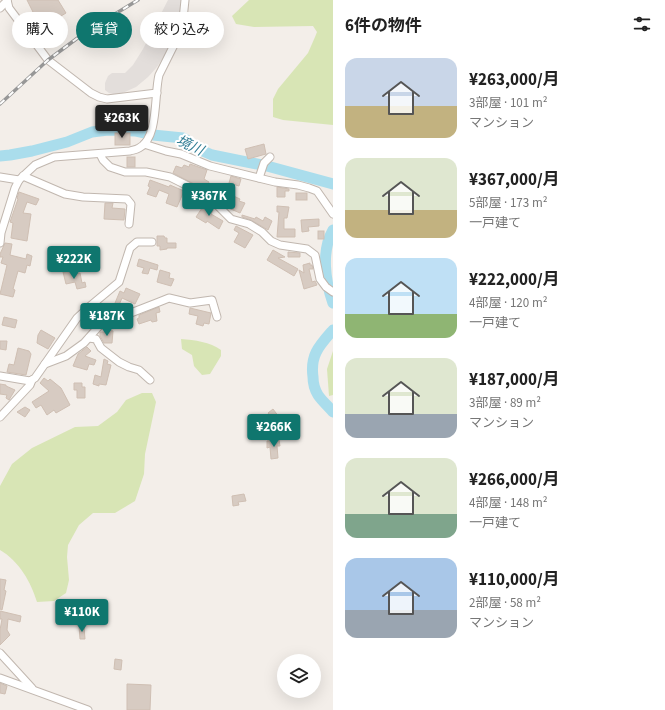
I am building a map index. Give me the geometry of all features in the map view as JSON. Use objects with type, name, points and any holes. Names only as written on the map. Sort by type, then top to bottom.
[{"type":"street","points":[[0,243],[1,234],[13,196],[21,178],[36,165],[54,157],[130,151],[139,148],[144,144],[154,123],[159,76],[182,29],[185,0]]},
{"type":"street","points":[[0,8],[7,1],[9,8],[48,60],[91,93],[107,99],[157,92]]},
{"type":"street","points":[[144,144],[149,147],[181,154],[210,166],[275,182],[298,185],[317,191],[333,214]]},
{"type":"street","points":[[100,154],[103,160],[110,167],[125,172],[146,172],[170,177],[198,191],[217,205],[231,219],[248,224],[280,245],[307,249],[315,255],[320,279],[330,290]]},
{"type":"street","points":[[259,178],[263,165],[270,157]]},
{"type":"street","points":[[0,177],[21,178],[65,194],[83,197],[127,199],[131,204],[129,224]]},
{"type":"street","points":[[0,417],[30,385],[32,380],[35,378],[77,318],[119,282],[130,248],[137,242],[152,242]]},
{"type":"street","points":[[45,364],[66,356],[89,338],[100,325],[169,298],[190,303],[212,300],[217,317]]},
{"type":"street","points":[[89,338],[96,339],[101,348],[119,362],[140,370],[150,380]]},
{"type":"street","points":[[0,376],[26,381],[32,380]]},
{"type":"street","points":[[0,653],[33,690]]},
{"type":"street","points":[[0,678],[88,710]]},
{"type":"shaded area","points":[[168,0],[183,0],[181,12],[162,12]]},
{"type":"shaded area","points":[[169,48],[157,67],[136,87],[118,95],[109,93],[105,90],[105,83],[108,76],[112,73],[125,73],[133,65],[143,49]]},
{"type":"green space","points":[[249,0],[333,0],[333,125],[283,120],[273,117],[273,99],[278,89],[308,53],[317,32],[313,26],[254,27],[236,24],[232,16]]},
{"type":"green space","points":[[181,339],[207,343],[221,350],[221,356],[210,374],[202,375],[194,366],[192,355],[182,349]]},
{"type":"green space","points":[[333,351],[333,395],[329,396],[327,369]]},
{"type":"green space","points":[[142,393],[152,393],[156,402],[145,454],[144,474],[135,501],[115,513],[93,513],[79,525],[68,545],[67,557],[69,580],[66,593],[54,601],[37,602],[28,580],[13,560],[0,550],[0,486],[12,464],[32,448],[75,427],[98,426],[117,412],[126,400]]},
{"type":"building","points":[[27,0],[58,0],[65,12],[33,12]]},
{"type":"building","points":[[115,133],[130,133],[130,145],[115,145]]},
{"type":"building","points":[[264,144],[266,154],[248,159],[245,149]]},
{"type":"building","points":[[127,157],[135,157],[135,167],[127,167]]},
{"type":"building","points":[[190,164],[207,170],[204,179],[209,182],[208,184],[240,199],[239,201],[245,203],[240,213],[226,207],[200,187],[173,173],[176,166],[182,168],[184,165],[189,167]]},
{"type":"building","points":[[231,176],[241,179],[239,186],[229,183]]},
{"type":"building","points":[[150,180],[169,187],[170,185],[184,191],[177,207],[166,203],[169,194],[159,190],[156,197],[147,194],[150,187],[148,186]]},
{"type":"building","points":[[277,187],[289,189],[289,191],[285,191],[285,197],[277,197]]},
{"type":"building","points":[[19,192],[39,199],[36,205],[27,202],[23,213],[31,214],[27,241],[11,238],[13,223],[10,222]]},
{"type":"building","points":[[296,193],[307,193],[307,200],[296,200]]},
{"type":"building","points":[[105,203],[113,203],[112,208],[125,209],[124,220],[104,219]]},
{"type":"building","points":[[204,205],[213,210],[211,214],[223,221],[219,229],[207,221],[206,223],[196,217]]},
{"type":"building","points":[[277,206],[289,207],[287,218],[284,218],[284,229],[295,229],[295,237],[277,237],[279,212],[277,212]]},
{"type":"building","points":[[242,215],[255,219],[256,217],[263,221],[265,217],[272,221],[268,230],[251,220],[242,217]]},
{"type":"building","points":[[319,219],[319,226],[308,227],[309,231],[302,232],[301,220]]},
{"type":"building","points":[[236,226],[253,235],[245,248],[234,242],[239,233],[234,230]]},
{"type":"building","points":[[318,231],[324,231],[324,239],[318,239]]},
{"type":"building","points":[[157,236],[164,236],[167,238],[167,243],[176,243],[176,248],[160,250],[160,246],[157,246]]},
{"type":"building","points":[[5,243],[12,244],[10,255],[26,259],[27,254],[32,256],[30,266],[27,265],[25,273],[18,271],[13,289],[15,290],[13,297],[0,294],[7,265],[1,263],[3,257],[0,257]]},
{"type":"building","points":[[273,250],[285,257],[278,258],[298,269],[294,276],[267,260]]},
{"type":"building","points":[[288,252],[300,253],[300,257],[288,257]]},
{"type":"building","points":[[139,259],[158,265],[157,270],[150,268],[148,274],[142,273],[144,268],[137,266]]},
{"type":"building","points":[[310,263],[313,269],[309,269],[312,282],[315,281],[317,285],[304,289],[299,270],[304,273],[303,265]]},
{"type":"building","points":[[160,270],[170,273],[169,278],[174,279],[171,286],[157,282]]},
{"type":"building","points":[[70,271],[71,275],[80,273],[82,283],[85,282],[86,287],[77,289],[75,282],[66,284],[63,272]]},
{"type":"building","points":[[126,288],[140,294],[135,304],[122,298],[119,305],[115,303],[120,291],[124,293]]},
{"type":"building","points":[[110,305],[116,307],[110,316],[106,313]]},
{"type":"building","points":[[159,307],[160,312],[156,313],[157,321],[152,322],[151,320],[139,324],[137,319],[139,318],[139,315]]},
{"type":"building","points":[[190,308],[211,313],[209,324],[204,323],[203,326],[196,324],[198,316],[189,314]]},
{"type":"building","points":[[4,317],[17,320],[15,328],[2,325]]},
{"type":"building","points":[[41,330],[55,338],[48,349],[37,343],[38,335]]},
{"type":"building","points":[[107,330],[113,331],[112,343],[104,343],[100,336],[100,332],[107,332]]},
{"type":"building","points":[[0,341],[7,341],[6,350],[0,349]]},
{"type":"building","points":[[87,347],[91,351],[85,356],[96,360],[94,365],[89,364],[87,370],[73,366],[78,354]]},
{"type":"building","points":[[18,348],[29,351],[31,354],[26,375],[7,372],[9,364],[14,365]]},
{"type":"building","points":[[104,359],[108,361],[107,364],[111,365],[106,385],[99,384],[99,386],[93,384],[95,375],[101,377]]},
{"type":"building","points":[[44,378],[48,381],[50,379],[61,388],[70,405],[56,413],[54,410],[47,415],[41,405],[36,408],[32,402],[49,391],[40,383]]},
{"type":"building","points":[[74,383],[82,383],[82,387],[85,387],[85,398],[77,398],[77,390],[74,390]]},
{"type":"building","points":[[0,384],[6,385],[15,390],[9,400],[6,398],[7,395],[0,394]]},
{"type":"building","points":[[25,407],[30,410],[25,417],[17,412]]},
{"type":"building","points":[[273,409],[279,417],[274,421],[268,413]]},
{"type":"building","points":[[279,440],[280,446],[277,446],[278,458],[271,459],[270,447],[267,448],[267,441]]},
{"type":"building","points":[[244,494],[246,501],[238,502],[239,505],[233,506],[232,496]]},
{"type":"building","points":[[0,579],[6,580],[4,590],[6,591],[2,610],[0,609]]},
{"type":"building","points":[[0,611],[21,616],[20,622],[8,619],[7,630],[10,635],[0,645],[2,619],[0,619]]},
{"type":"building","points":[[80,617],[95,617],[95,623],[80,623]]},
{"type":"building","points":[[79,626],[84,627],[85,639],[80,639]]},
{"type":"building","points":[[115,659],[122,660],[121,670],[114,669]]},
{"type":"building","points":[[0,683],[7,686],[5,694],[0,693]]},
{"type":"building","points":[[127,684],[151,685],[150,710],[127,710]]},
{"type":"waterway","name":"境川","points":[[0,156],[32,151],[67,142],[92,132],[108,130],[135,131],[153,135],[183,138],[188,141],[191,146],[212,155],[267,166],[333,184]]},
{"type":"waterway","name":"境川","points":[[333,230],[329,238],[326,257],[326,276],[333,303]]},
{"type":"waterway","name":"境川","points":[[333,330],[317,351],[314,357],[312,369],[317,393],[333,412]]},
{"type":"railway","points":[[0,104],[48,60],[87,31],[138,0]]}]
